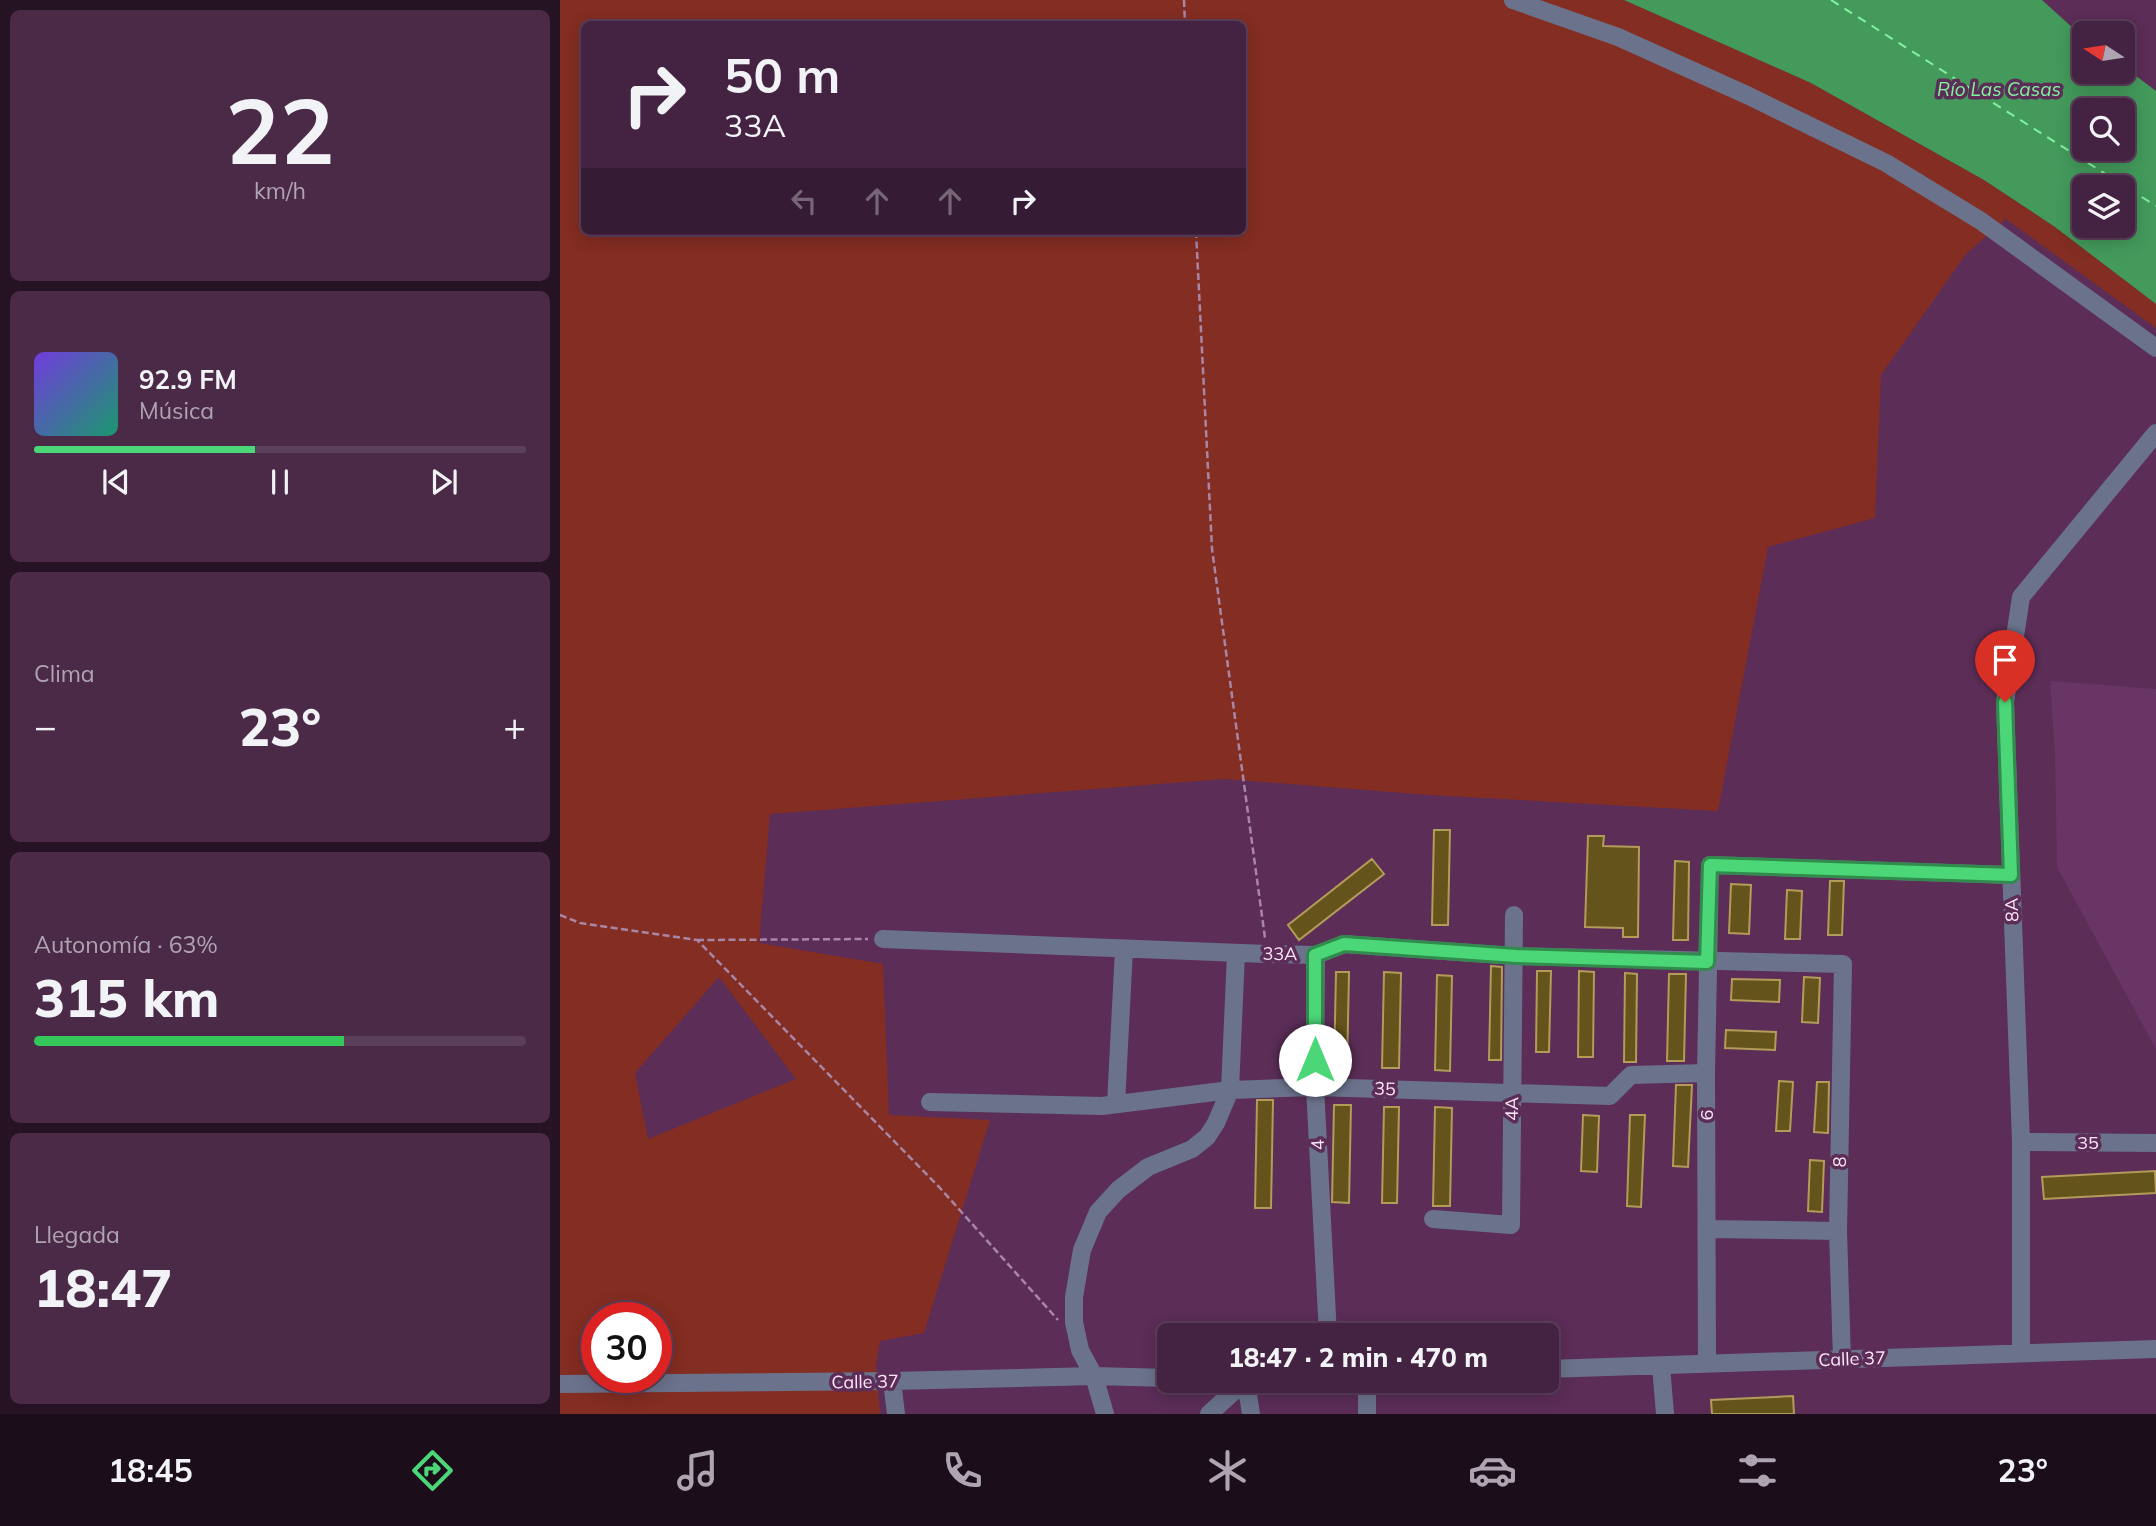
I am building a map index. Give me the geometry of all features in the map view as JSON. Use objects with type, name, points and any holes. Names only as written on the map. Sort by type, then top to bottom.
[{"type":"street","points":[[1513,0],[1618,37],[1749,96],[1886,163],[1981,221],[2156,348]]},
{"type":"street","name":"8A","points":[[2021,1353],[2021,1142],[2005,702],[2021,597],[2156,433]]},
{"type":"street","name":"6","points":[[1707,1364],[1706,1073],[1710,865],[2011,875]]},
{"type":"street","name":"4A","points":[[1433,1219],[1511,1225],[1516,956],[1514,915]]},
{"type":"street","name":"33A","points":[[883,939],[1315,955],[1344,944],[1516,956],[1843,964]]},
{"type":"street","points":[[1116,1104],[1124,949]]},
{"type":"street","points":[[1105,1414],[1094,1376],[1080,1350],[1075,1330],[1074,1297],[1078,1267],[1088,1233],[1098,1212],[1118,1190],[1148,1167],[1184,1154],[1201,1143],[1216,1123],[1230,1090],[1236,953]]},
{"type":"street","name":"4","points":[[1315,955],[1315,1087],[1327,1323]]},
{"type":"street","name":"8","points":[[1842,1360],[1838,1231],[1843,964]]},
{"type":"street","name":"35","points":[[930,1102],[1102,1106],[1230,1090],[1315,1087],[1610,1096],[1631,1075],[1706,1073]]},
{"type":"street","name":"35","points":[[2021,1142],[2156,1143]]},
{"type":"street","points":[[1707,1229],[1838,1231]]},
{"type":"street","name":"Calle 37","points":[[1559,1369],[2156,1349]]},
{"type":"street","points":[[1661,1366],[1665,1414]]},
{"type":"street","name":"Calle 37","points":[[560,1384],[1094,1376],[1157,1378]]},
{"type":"street","points":[[892,1381],[896,1414]]},
{"type":"street","points":[[1209,1414],[1232,1393]]},
{"type":"street","points":[[1247,1393],[1251,1414]]},
{"type":"street","points":[[1367,1393],[1367,1414]]},
{"type":"path","points":[[1184,0],[1185,21]]},
{"type":"path","points":[[1196,235],[1212,550],[1267,954]]},
{"type":"path","points":[[560,915],[580,923],[697,940],[883,939]]},
{"type":"path","points":[[697,940],[940,1188],[1062,1325],[1075,1330]]},
{"type":"shaded area","points":[[560,0],[1624,0],[1811,83],[1984,180],[2055,227],[2156,304],[2156,328],[2006,219],[1966,254],[1881,375],[1875,518],[1768,547],[1718,811],[1429,795],[1225,779],[770,814],[759,943],[883,964],[889,1115],[990,1120],[924,1333],[880,1341],[876,1367],[880,1414],[560,1414]],"holes":[[[719,977],[796,1079],[648,1139],[635,1073]]]},
{"type":"shaded area","points":[[2050,681],[2156,689],[2156,1049],[2057,867],[2055,754]]},
{"type":"water","name":"Río Las Casas","points":[[1624,0],[2042,0],[2072,27],[2072,84],[2135,84],[2135,75],[2156,91],[2156,304],[2055,227],[1984,180],[1811,83]]},
{"type":"building","points":[[1434,830],[1450,830],[1448,925],[1432,925]]},
{"type":"building","points":[[1588,836],[1604,836],[1603,846],[1639,847],[1638,937],[1623,937],[1623,928],[1585,927]]},
{"type":"building","points":[[1372,859],[1384,874],[1299,940],[1288,925]]},
{"type":"building","points":[[1675,861],[1689,862],[1688,940],[1673,940]]},
{"type":"building","points":[[1830,881],[1844,881],[1842,935],[1828,935]]},
{"type":"building","points":[[1731,884],[1751,885],[1749,934],[1729,933]]},
{"type":"building","points":[[1787,890],[1802,891],[1800,939],[1785,939]]},
{"type":"building","points":[[1491,966],[1502,967],[1501,1060],[1489,1060]]},
{"type":"building","points":[[1537,971],[1551,971],[1549,1052],[1536,1052]]},
{"type":"building","points":[[1579,971],[1594,972],[1593,1057],[1578,1057]]},
{"type":"building","points":[[1336,972],[1349,972],[1347,1070],[1334,1070]]},
{"type":"building","points":[[1384,972],[1401,973],[1399,1068],[1382,1068]]},
{"type":"building","points":[[1625,973],[1637,974],[1636,1062],[1624,1062]]},
{"type":"building","points":[[1669,974],[1686,974],[1684,1061],[1667,1061]]},
{"type":"building","points":[[1437,975],[1452,976],[1450,1071],[1435,1070]]},
{"type":"building","points":[[1804,977],[1820,978],[1818,1023],[1802,1022]]},
{"type":"building","points":[[1732,979],[1780,980],[1779,1002],[1731,1000]]},
{"type":"building","points":[[1726,1030],[1776,1032],[1775,1050],[1725,1048]]},
{"type":"building","points":[[1779,1081],[1793,1082],[1790,1131],[1776,1131]]},
{"type":"building","points":[[1817,1082],[1829,1082],[1828,1133],[1814,1132]]},
{"type":"building","points":[[1676,1085],[1692,1085],[1688,1167],[1673,1166]]},
{"type":"building","points":[[1257,1100],[1273,1100],[1271,1208],[1255,1208]]},
{"type":"building","points":[[1334,1105],[1351,1105],[1349,1203],[1332,1202]]},
{"type":"building","points":[[1384,1107],[1399,1107],[1397,1203],[1382,1203]]},
{"type":"building","points":[[1435,1107],[1452,1108],[1450,1206],[1433,1206]]},
{"type":"building","points":[[1583,1115],[1599,1116],[1597,1172],[1581,1171]]},
{"type":"building","points":[[1630,1115],[1645,1115],[1641,1207],[1627,1206]]},
{"type":"building","points":[[1810,1160],[1824,1161],[1822,1212],[1808,1211]]},
{"type":"building","points":[[2155,1171],[2156,1193],[2044,1199],[2042,1177]]},
{"type":"building","points":[[1793,1396],[1794,1414],[1712,1414],[1711,1400]]},
{"type":"ferry route","points":[[1831,0],[2156,206]]},
{"type":"route","points":[[1315,1060],[1315,955],[1344,944],[1516,956],[1707,962],[1710,865],[2011,875],[2005,702]]}]
